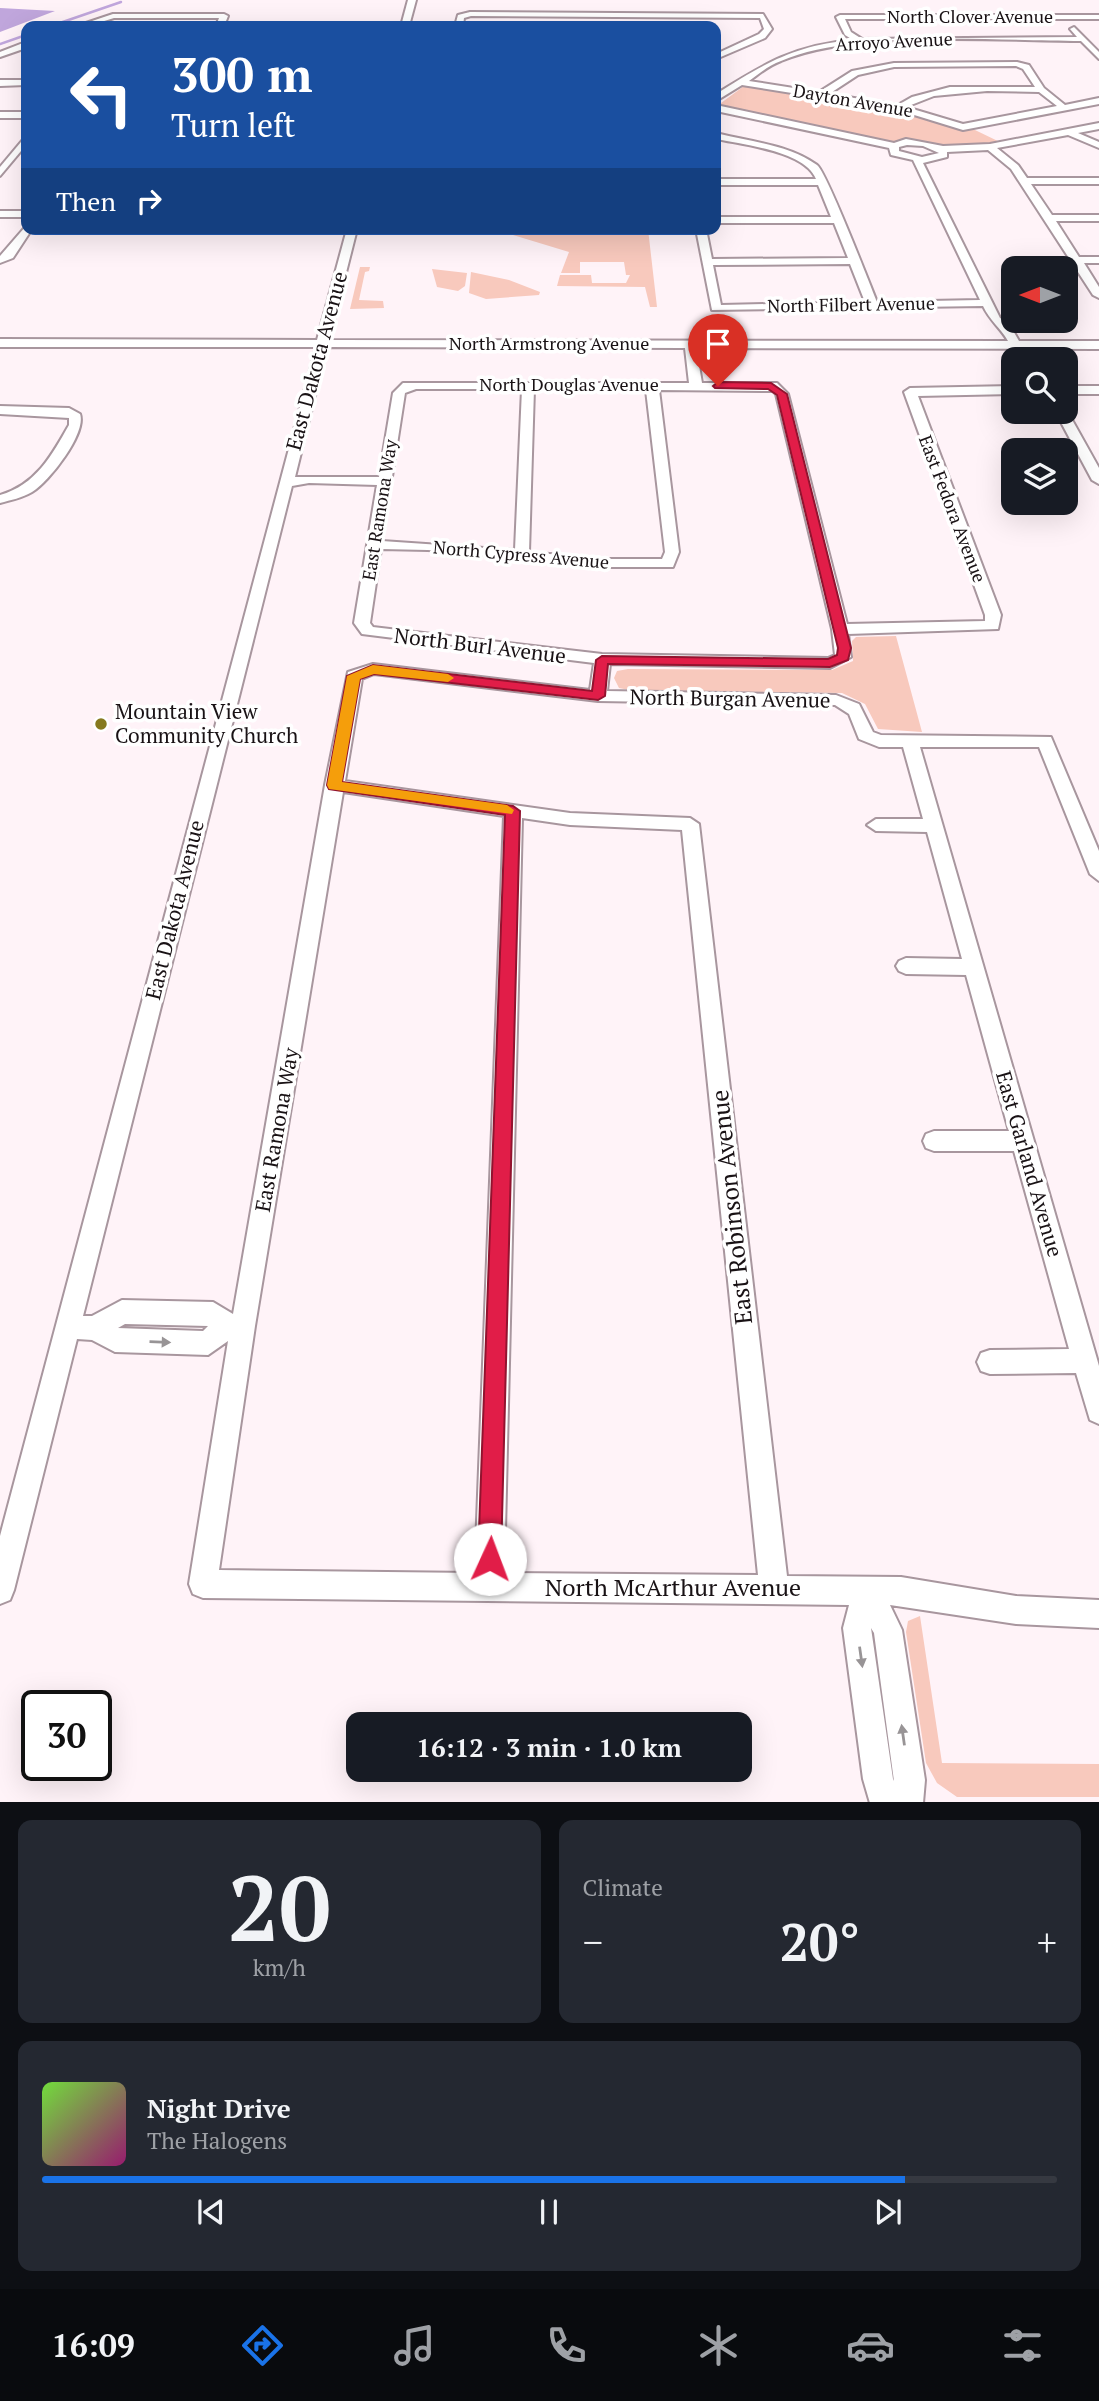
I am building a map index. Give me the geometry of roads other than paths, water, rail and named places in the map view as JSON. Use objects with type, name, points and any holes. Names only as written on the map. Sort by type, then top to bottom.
[{"type":"street","points":[[406,21],[412,0]]},
{"type":"street","points":[[536,14],[536,21]]},
{"type":"street","points":[[611,14],[612,21]]},
{"type":"street","points":[[686,14],[687,21]]},
{"type":"street","points":[[461,21],[463,15],[763,16],[768,29],[766,33],[721,55]]},
{"type":"street","points":[[97,21],[113,16],[224,16],[222,21]]},
{"type":"street","name":"North Clover Avenue","points":[[859,41],[848,33],[840,17],[1099,17]]},
{"type":"street","points":[[1062,17],[1099,57]]},
{"type":"street","name":"Arroyo Avenue","points":[[721,96],[770,62],[803,51],[859,41],[1083,39]]},
{"type":"street","points":[[0,55],[21,47]]},
{"type":"street","points":[[721,55],[747,57]]},
{"type":"street","points":[[759,60],[770,62]]},
{"type":"street","points":[[821,95],[850,75],[894,65],[1017,64],[1026,67],[1041,90],[1064,108],[1099,101]]},
{"type":"street","name":"Dayton Avenue","points":[[741,82],[900,108],[963,128],[1064,108]]},
{"type":"street","points":[[0,83],[21,83]]},
{"type":"street","points":[[900,108],[914,99],[940,92],[1041,90]]},
{"type":"street","points":[[721,112],[893,148],[899,156],[917,160],[943,152],[993,150],[1074,134],[1099,126]]},
{"type":"street","points":[[0,115],[21,115]]},
{"type":"street","points":[[726,129],[893,148],[915,142],[943,152]]},
{"type":"street","points":[[726,129],[799,157],[817,168],[872,304]]},
{"type":"street","points":[[1074,134],[1099,132]]},
{"type":"street","points":[[1074,134],[1099,145]]},
{"type":"street","points":[[0,173],[21,146]]},
{"type":"street","points":[[993,150],[1014,167],[1073,256]]},
{"type":"street","points":[[917,160],[995,320],[1004,324],[1015,344]]},
{"type":"street","points":[[1024,181],[1099,181]]},
{"type":"street","points":[[721,182],[824,182]]},
{"type":"street","points":[[0,214],[21,214]]},
{"type":"street","points":[[1049,218],[1099,218]]},
{"type":"street","points":[[721,220],[839,219]]},
{"type":"street","points":[[0,260],[9,256],[23,235]]},
{"type":"street","name":"East Dakota Avenue","points":[[0,1590],[284,483],[350,235]]},
{"type":"street","points":[[702,235],[707,262],[856,261]]},
{"type":"street","points":[[1078,260],[1099,260]]},
{"type":"street","name":"North Filbert Avenue","points":[[707,262],[716,308],[987,303]]},
{"type":"street","points":[[1078,263],[1099,295]]},
{"type":"street","points":[[995,320],[991,324],[1001,344]]},
{"type":"street","name":"North Armstrong Avenue","points":[[0,343],[1099,345]]},
{"type":"street","points":[[684,344],[689,386]]},
{"type":"street","points":[[522,556],[528,385]]},
{"type":"street","name":"North Cypress Avenue","points":[[375,545],[428,546],[601,564],[668,564],[672,552],[652,386]]},
{"type":"street","name":"North Douglas Avenue","points":[[403,387],[777,387],[782,394],[840,629]]},
{"type":"street","name":"East Ramona Way","points":[[368,631],[362,623],[399,393],[403,387]]},
{"type":"street","name":"East Fedora Avenue","points":[[840,629],[992,626],[993,615],[910,392],[1001,390]]},
{"type":"street","points":[[1078,390],[1099,390]]},
{"type":"street","points":[[0,410],[59,410],[75,417],[75,425],[43,477],[25,491],[0,499]]},
{"type":"street","points":[[1068,424],[1099,481]]},
{"type":"street","points":[[284,483],[308,487],[373,487],[384,483]]},
{"type":"street","name":"North Burl Avenue","points":[[368,631],[602,660],[830,663],[843,657],[840,629]]},
{"type":"street","points":[[598,696],[602,660]]},
{"type":"street","name":"North Burgan Avenue","points":[[354,676],[373,669],[598,696],[836,700],[850,704],[858,712],[865,735],[879,741],[1045,741],[1099,874]]},
{"type":"street","name":"East Ramona Way","points":[[203,1584],[235,1326],[354,676]]},
{"type":"street","name":"East Garland Avenue","points":[[911,741],[1099,1411]]},
{"type":"street","points":[[334,785],[513,811],[489,1587]]},
{"type":"street","name":"East Robinson Avenue","points":[[513,811],[570,819],[690,824],[774,1589]]},
{"type":"street","points":[[876,825],[934,825]]},
{"type":"street","points":[[906,966],[973,967]]},
{"type":"street","points":[[934,1140],[1022,1141]]},
{"type":"street","points":[[69,1327],[95,1328],[115,1340],[208,1343],[235,1326]]},
{"type":"street","points":[[990,1362],[1085,1361]]},
{"type":"street","name":"North McArthur Avenue","points":[[203,1584],[867,1590],[920,1593],[1016,1611],[1099,1614]]},
{"type":"street","points":[[867,1590],[857,1628],[878,1779],[886,1802]]},
{"type":"street","points":[[867,1590],[888,1630],[910,1780],[907,1802]]},
{"type":"waterway","points":[[66,21],[121,2]]},
{"type":"waterway","points":[[0,44],[21,37]]},
{"type":"place","name":"Mountain View Community Church","points":[[101,724]]}]
